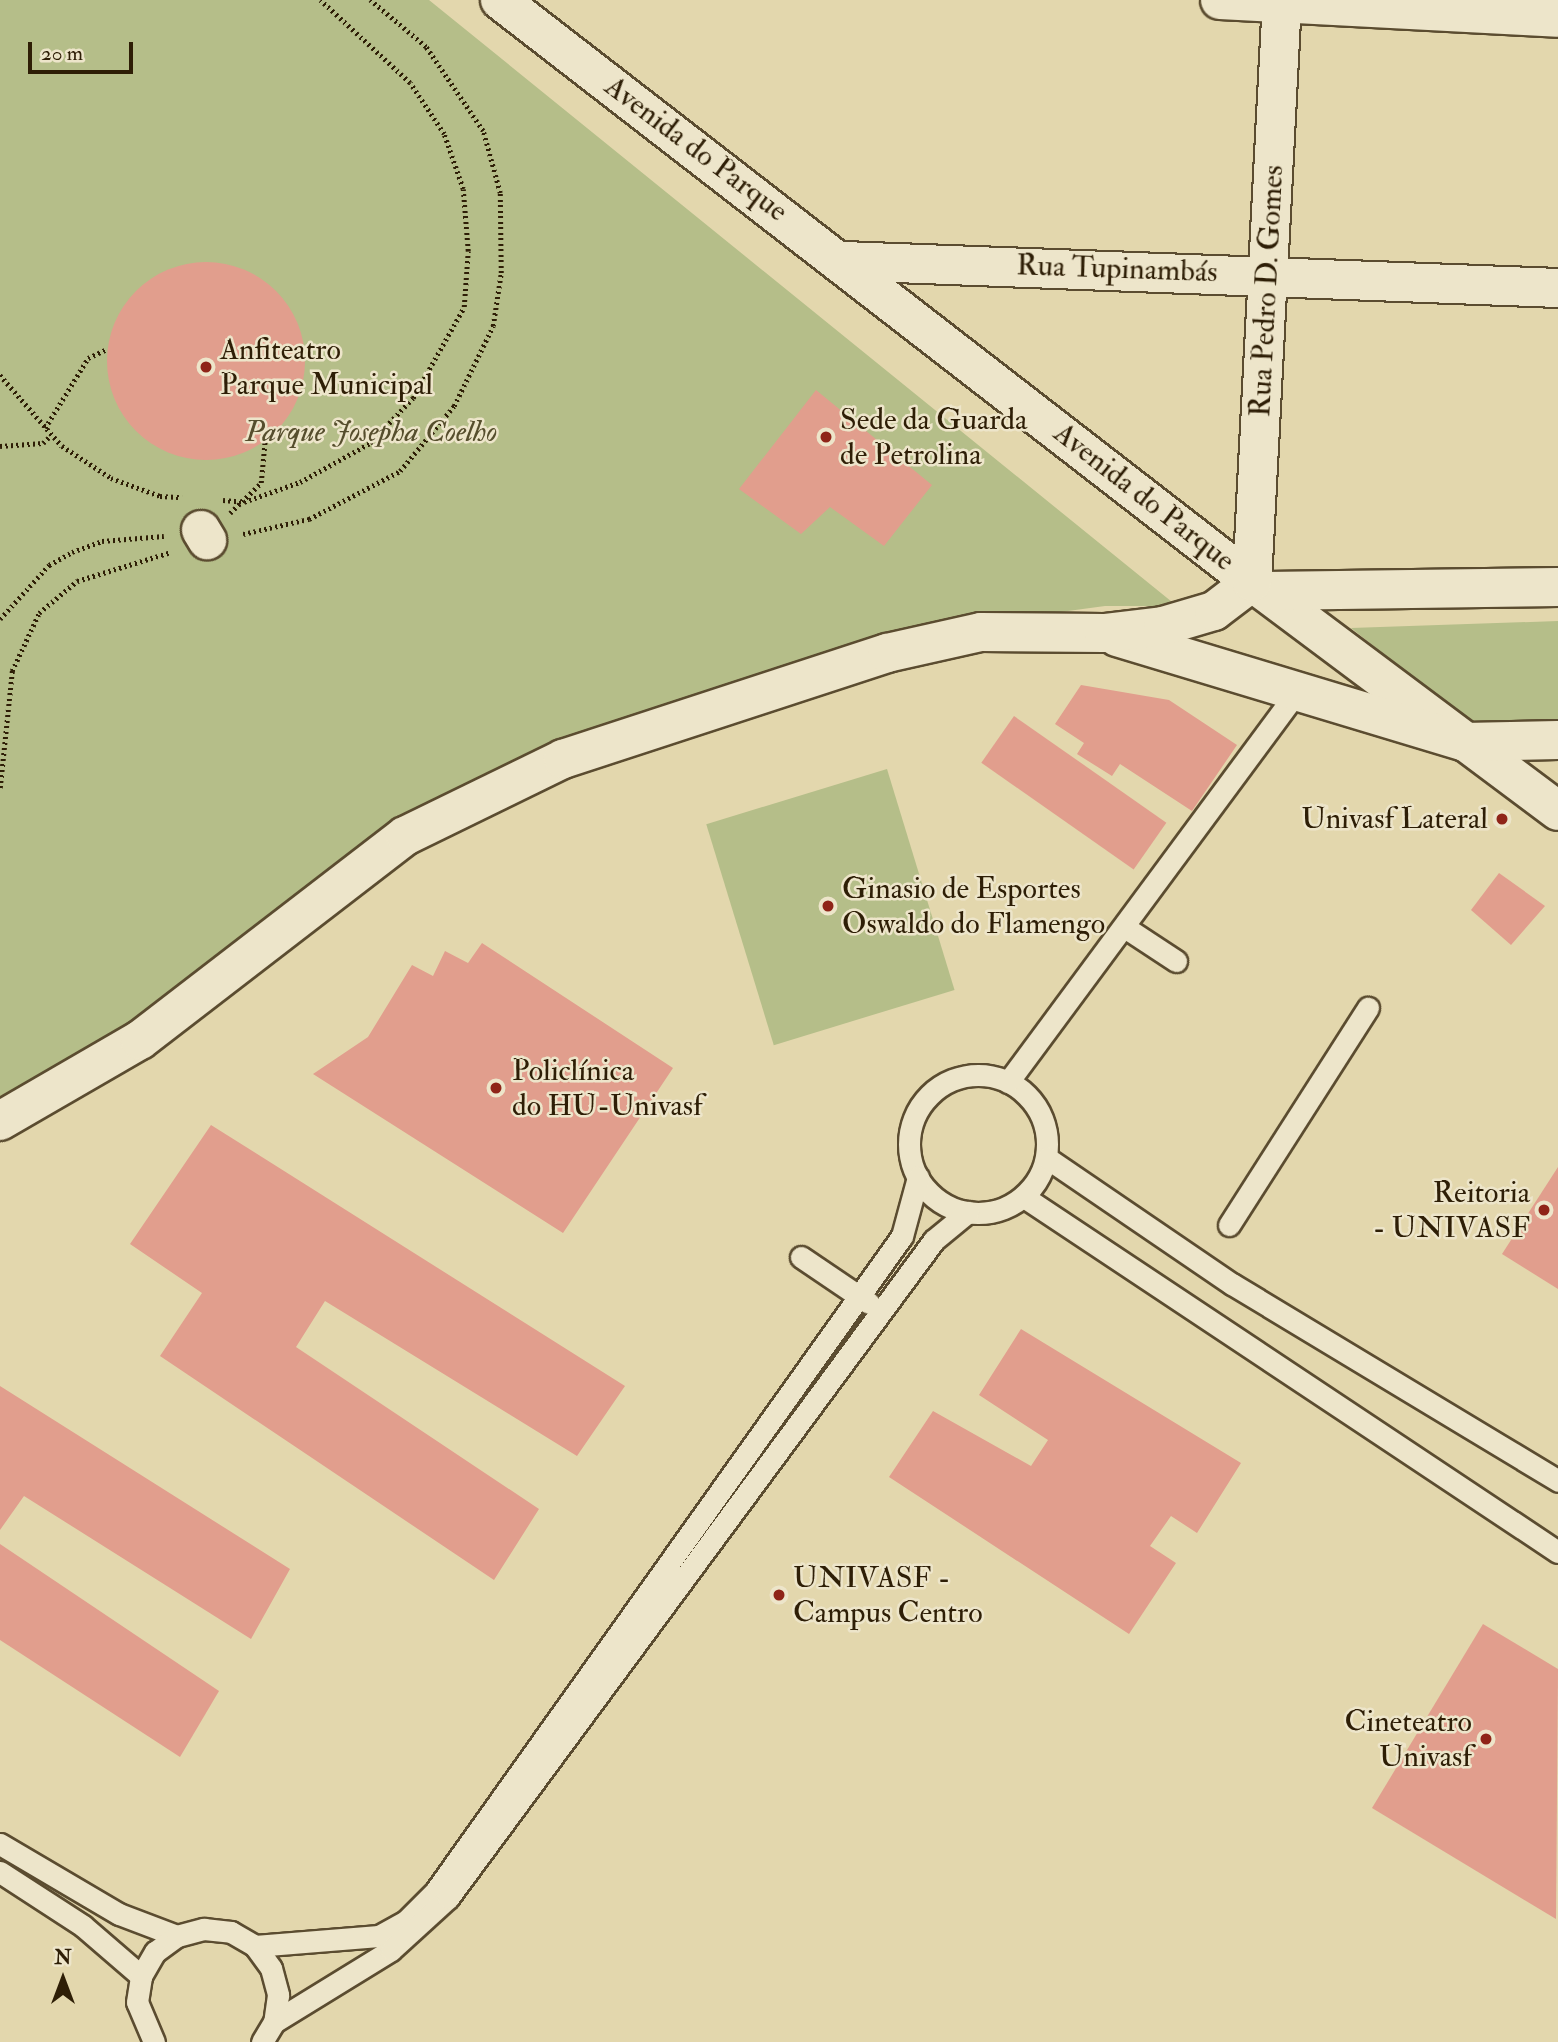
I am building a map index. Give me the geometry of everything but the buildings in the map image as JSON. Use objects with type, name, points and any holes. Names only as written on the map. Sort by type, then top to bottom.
[{"type":"street","name":"Avenida do Parque","points":[[500,0],[843,261],[1259,586],[1558,811]]},
{"type":"street","points":[[1220,0],[1282,1],[1558,18]]},
{"type":"street","name":"Rua Pedro D. Gomes","points":[[1259,586],[1268,274],[1282,1]]},
{"type":"street","name":"Rua Tupinambás","points":[[843,261],[1268,274],[1558,288]]},
{"type":"street","points":[[0,1121],[140,1040],[405,836],[564,759],[887,653],[981,632],[1104,633],[1190,620],[1214,611],[1259,586],[1558,587]]},
{"type":"street","points":[[1104,633],[1465,742],[1558,740]]},
{"type":"lane","points":[[1008,1082],[1126,928],[1297,691]]},
{"type":"lane","points":[[1126,928],[1176,961]]},
{"type":"lane","points":[[1229,1225],[1367,1008]]},
{"type":"lane","points":[[963,1077],[1008,1082],[1040,1113],[1047,1158],[1024,1197],[1004,1208],[968,1212],[938,1201],[918,1177],[909,1142],[913,1120],[925,1100],[963,1077]]},
{"type":"lane","points":[[1047,1158],[1232,1284],[1558,1481]]},
{"type":"lane","points":[[255,1946],[379,1936],[406,1921],[435,1892],[902,1236],[918,1177]]},
{"type":"lane","points":[[1024,1197],[1558,1552]]},
{"type":"lane","points":[[262,2042],[274,2022],[391,1950],[448,1898],[942,1229],[968,1212]]},
{"type":"lane","points":[[801,1257],[881,1311]]},
{"type":"lane","points":[[0,1844],[119,1914],[177,1936]]},
{"type":"lane","points":[[0,1872],[83,1926],[141,1976]]},
{"type":"lane","points":[[154,2042],[137,2002],[141,1976],[155,1952],[177,1936],[204,1929],[231,1932],[255,1946],[276,1980],[274,2022]]},
{"type":"path","points":[[0,619],[40,573],[72,552],[102,541],[202,517],[300,482],[370,443],[413,398],[464,307],[468,251],[463,189],[444,134],[410,83],[320,0]]},
{"type":"path","points":[[0,375],[51,435],[111,478],[160,496],[202,517],[309,519],[400,471],[454,406],[493,326],[501,273],[500,193],[483,131],[426,47],[370,0]]},
{"type":"path","points":[[45,428],[88,358],[107,349]]},
{"type":"path","points":[[0,446],[43,443],[51,435]]},
{"type":"path","points":[[0,788],[12,671],[39,613],[92,575],[202,517],[244,502],[261,483],[265,440]]},
{"type":"green space","name":"Parque Josepha Coelho","points":[[0,0],[429,0],[1177,606],[1105,606],[964,625],[548,757],[117,1045],[0,1104]]},
{"type":"green space","points":[[1558,621],[1558,725],[1473,725],[1351,628]]},
{"type":"green space","name":"Ginasio de Esportes Oswaldo do Flamengo","points":[[887,769],[955,990],[774,1045],[706,824]]},
{"type":"place","name":"Anfiteatro Parque Municipal","points":[[206,367]]},
{"type":"place","name":"Sede da Guarda de Petrolina","points":[[826,437]]},
{"type":"place","name":"Univasf Lateral","points":[[1502,819]]},
{"type":"place","name":"Ginasio de Esportes Oswaldo do Flamengo","points":[[828,906]]},
{"type":"place","name":"Policlínica do HU-Univasf","points":[[496,1088]]},
{"type":"place","name":"Reitoria - UNIVASF","points":[[1544,1210]]},
{"type":"place","name":"UNIVASF - Campus Centro","points":[[779,1595]]},
{"type":"place","name":"Cineteatro Univasf","points":[[1486,1739]]}]
